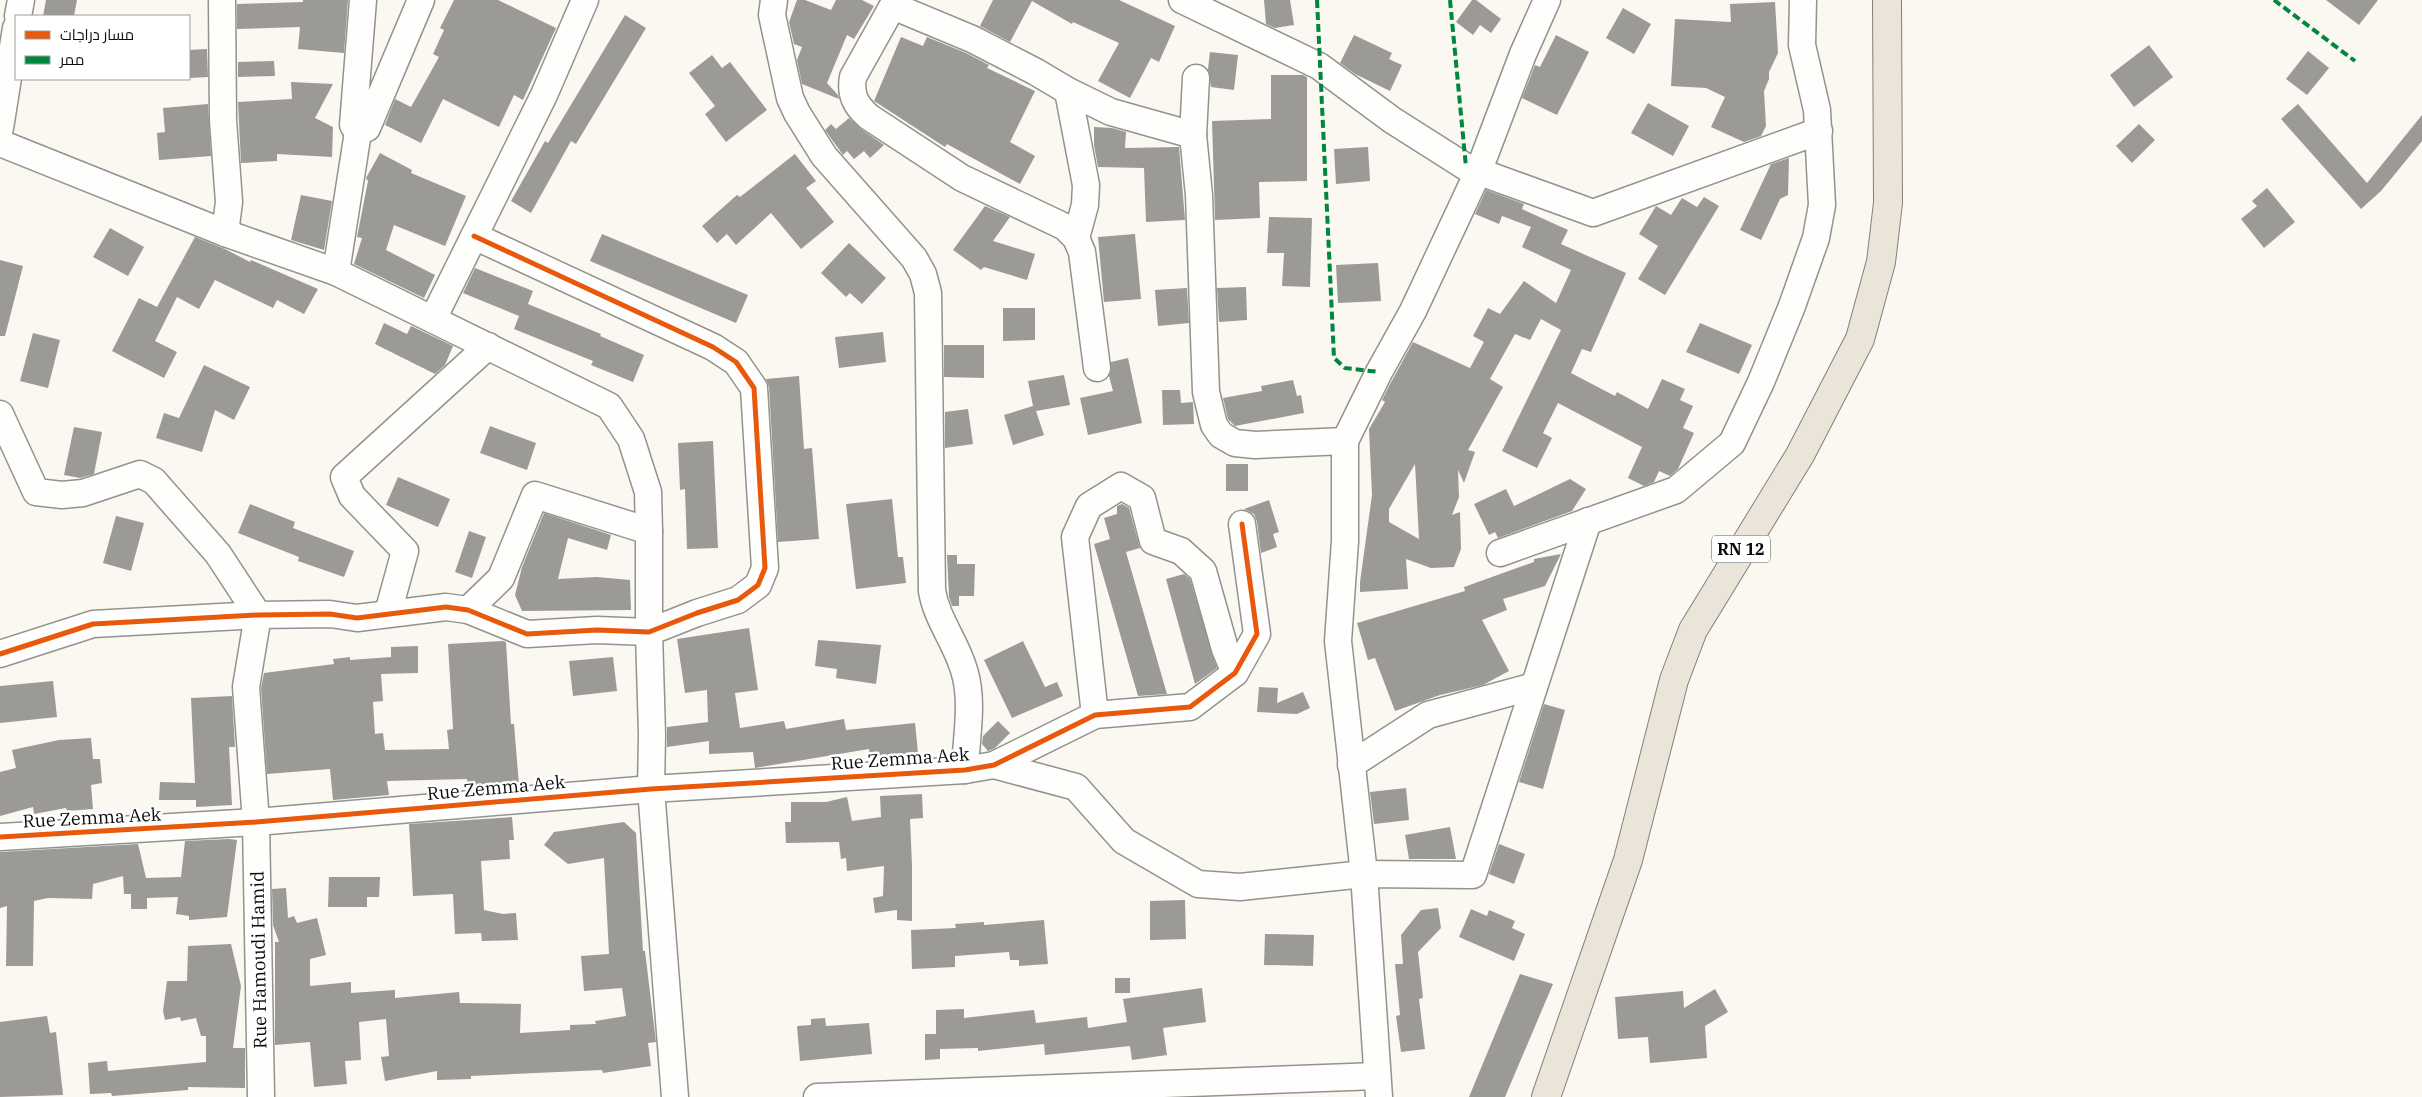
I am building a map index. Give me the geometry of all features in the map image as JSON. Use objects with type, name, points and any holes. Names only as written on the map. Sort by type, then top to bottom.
[{"type":"main road","name":"RN 12","points":[[1546,1097],[1628,860],[1671,689],[1693,630],[1800,455],[1860,339],[1881,262],[1888,203],[1887,0]]},
{"type":"street","points":[[18,15],[21,0]]},
{"type":"street","points":[[222,0],[223,120],[229,202],[225,233]]},
{"type":"street","points":[[336,272],[358,132],[353,125],[363,0]]},
{"type":"street","points":[[358,132],[367,128],[421,0]]},
{"type":"street","points":[[433,319],[544,95],[585,0]]},
{"type":"street","points":[[774,0],[772,15],[790,98],[797,113],[824,156],[914,258],[923,274],[928,293],[932,591],[937,613],[959,656],[967,684],[965,770]]},
{"type":"street","points":[[1182,0],[1319,66],[1392,120],[1466,167],[1479,170],[1593,213],[1819,130]]},
{"type":"street","points":[[817,1097],[1378,1087],[1364,874],[1338,641],[1345,541],[1345,441],[1379,372],[1413,311],[1479,170],[1523,54],[1547,0]]},
{"type":"street","points":[[1500,553],[1676,490],[1732,443],[1768,365],[1792,306],[1816,238],[1822,205],[1817,110],[1802,45],[1803,0]]},
{"type":"street","points":[[1097,368],[1086,270],[1082,252],[1076,238],[1065,227],[962,178],[860,109],[854,99],[851,88],[853,76],[895,3],[972,39],[1111,112],[1193,134]]},
{"type":"street","points":[[0,128],[15,34]]},
{"type":"street","points":[[1196,78],[1193,134],[1199,195],[1206,392],[1214,425],[1221,435],[1235,443],[1255,445],[1345,441]]},
{"type":"street","points":[[1068,91],[1086,186],[1084,205],[1076,238]]},
{"type":"street","points":[[0,143],[225,233],[336,272],[609,406],[630,439],[648,492],[648,632],[652,735],[651,788],[675,1097]]},
{"type":"street","points":[[0,654],[93,624],[258,615],[330,614],[358,618],[446,607],[468,610],[528,634],[597,630],[648,632],[738,600],[750,593],[758,585],[764,568],[754,388],[736,362],[713,347],[474,236]]},
{"type":"street","points":[[388,613],[405,551],[352,496],[344,477],[488,346]]},
{"type":"street","points":[[0,414],[36,492],[62,495],[83,493],[140,474],[154,481],[218,554],[258,615]]},
{"type":"street","points":[[1095,715],[1075,537],[1089,506],[1121,486],[1142,498],[1152,541],[1181,551],[1203,571],[1225,649],[1235,673]]},
{"type":"street","points":[[468,610],[501,578],[536,494],[649,531]]},
{"type":"street","points":[[994,765],[1076,787],[1124,841],[1198,884],[1240,887],[1364,874],[1473,875],[1588,521]]},
{"type":"street","points":[[994,765],[1095,715],[1190,707],[1235,673],[1257,634],[1242,524]]},
{"type":"street","name":"Rue Hamoudi Hamid","points":[[258,615],[246,688],[256,822],[261,1097]]},
{"type":"street","points":[[1351,765],[1428,715],[1534,686]]},
{"type":"street","name":"Rue Zemma Aek","points":[[0,837],[256,822],[651,788],[965,770],[994,765]]},
{"type":"building","points":[[46,0],[77,0],[74,15],[43,15]]},
{"type":"building","points":[[303,0],[348,0],[344,53],[298,49],[300,27],[237,29],[237,4],[303,2]]},
{"type":"building","points":[[454,0],[498,0],[556,28],[523,100],[514,95],[499,127],[443,99],[421,143],[385,125],[395,99],[411,107],[439,57],[433,54],[444,30],[440,28]]},
{"type":"building","points":[[797,0],[805,0],[831,10],[836,0],[862,0],[874,6],[854,39],[847,35],[827,83],[838,95],[839,99],[802,84],[797,60],[802,47],[794,44],[789,22]]},
{"type":"building","points":[[993,0],[1119,0],[1175,26],[1159,62],[1151,58],[1130,98],[1098,81],[1119,43],[1073,22],[1072,24],[1032,1],[1010,42],[980,26]]},
{"type":"building","points":[[1264,0],[1290,0],[1294,25],[1275,28],[1266,24]]},
{"type":"building","points":[[1472,0],[1476,0],[1501,19],[1491,33],[1480,25],[1473,35],[1456,22]]},
{"type":"building","points":[[2326,0],[2378,0],[2359,25]]},
{"type":"building","points":[[1775,2],[1778,53],[1769,72],[1769,79],[1764,91],[1766,126],[1761,136],[1744,142],[1711,127],[1725,97],[1706,88],[1671,86],[1675,19],[1731,22],[1730,4]]},
{"type":"building","points":[[1623,8],[1651,24],[1634,54],[1606,38]]},
{"type":"building","points":[[625,15],[646,28],[576,144],[571,141],[531,213],[511,201],[545,141],[548,143]]},
{"type":"building","points":[[1354,35],[1392,53],[1389,59],[1402,65],[1390,91],[1355,74],[1340,63]]},
{"type":"building","points":[[1556,35],[1589,52],[1557,115],[1522,98],[1535,65],[1540,67]]},
{"type":"building","points":[[901,37],[923,46],[927,37],[966,53],[989,65],[987,68],[1035,91],[1010,142],[1035,156],[1020,184],[947,144],[945,147],[874,101]]},
{"type":"building","points":[[2149,45],[2173,77],[2134,107],[2110,75]]},
{"type":"building","points":[[207,49],[208,77],[190,78],[190,50]]},
{"type":"building","points":[[2308,51],[2329,68],[2307,95],[2286,79]]},
{"type":"building","points":[[1210,52],[1238,55],[1234,90],[1211,87],[1208,69]]},
{"type":"building","points":[[712,55],[722,68],[730,62],[767,110],[726,142],[705,114],[715,106],[689,73]]},
{"type":"building","points":[[274,61],[275,76],[238,77],[238,62]]},
{"type":"building","points":[[1271,75],[1303,75],[1307,77],[1307,181],[1259,182],[1260,218],[1215,220],[1212,121],[1271,119]]},
{"type":"building","points":[[291,82],[333,84],[315,118],[333,127],[332,157],[277,154],[277,161],[241,163],[238,102],[292,99]]},
{"type":"building","points":[[1648,103],[1689,126],[1673,156],[1631,133]]},
{"type":"building","points":[[208,104],[211,156],[159,160],[157,133],[165,132],[163,108]]},
{"type":"building","points":[[2298,104],[2367,183],[2422,115],[2422,141],[2381,191],[2361,209],[2281,119]]},
{"type":"building","points":[[849,118],[884,145],[870,158],[864,151],[854,159],[847,151],[843,155],[825,130],[831,124],[836,129]]},
{"type":"building","points":[[2139,124],[2155,140],[2132,163],[2116,146]]},
{"type":"building","points":[[1094,127],[1112,128],[1126,132],[1125,148],[1179,147],[1185,220],[1146,222],[1144,168],[1098,167],[1094,145]]},
{"type":"building","points":[[1368,147],[1370,181],[1336,184],[1334,149]]},
{"type":"building","points":[[380,153],[412,170],[411,173],[466,196],[445,246],[394,225],[386,250],[435,275],[424,298],[354,264],[362,238],[357,237],[368,181],[366,178]]},
{"type":"building","points":[[795,154],[816,181],[806,188],[834,222],[801,249],[771,213],[736,245],[727,234],[717,243],[702,226],[737,195],[740,197]]},
{"type":"building","points":[[1789,158],[1788,195],[1780,199],[1761,240],[1740,230],[1771,164]]},
{"type":"building","points":[[2267,188],[2295,222],[2264,248],[2241,219],[2257,206],[2252,201]]},
{"type":"building","points":[[1486,190],[1524,204],[1522,209],[1568,230],[1561,244],[1626,273],[1591,352],[1582,349],[1571,373],[1615,396],[1617,392],[1648,409],[1662,379],[1685,389],[1680,400],[1693,406],[1683,428],[1694,433],[1678,469],[1670,476],[1659,471],[1654,482],[1644,486],[1628,478],[1642,447],[1558,403],[1543,433],[1552,438],[1537,468],[1502,451],[1561,330],[1541,319],[1530,340],[1515,334],[1490,379],[1503,387],[1468,450],[1475,452],[1464,483],[1458,470],[1459,497],[1452,515],[1460,512],[1461,549],[1454,567],[1431,568],[1406,559],[1408,589],[1360,592],[1372,495],[1369,429],[1385,402],[1382,400],[1413,342],[1470,368],[1484,342],[1473,336],[1488,308],[1500,314],[1524,281],[1556,303],[1571,270],[1522,247],[1531,227],[1502,216],[1499,224],[1475,214]],"holes":[[[1415,464],[1419,539],[1389,522],[1389,509]]]},
{"type":"building","points":[[301,195],[332,201],[324,250],[291,240]]},
{"type":"building","points":[[1704,197],[1719,206],[1665,295],[1638,279],[1658,246],[1639,234],[1656,206],[1671,215],[1682,198],[1697,207]]},
{"type":"building","points":[[985,206],[1010,217],[993,241],[1035,254],[1027,280],[984,267],[981,270],[953,250]]},
{"type":"building","points":[[1269,217],[1312,218],[1310,287],[1282,286],[1284,253],[1267,253]]},
{"type":"building","points":[[110,228],[144,247],[128,276],[93,257]]},
{"type":"building","points":[[602,234],[748,295],[736,323],[590,261]]},
{"type":"building","points":[[1135,234],[1141,299],[1104,302],[1098,237]]},
{"type":"building","points":[[195,237],[250,262],[251,260],[318,289],[304,314],[277,300],[273,308],[215,280],[199,309],[177,297],[155,341],[177,352],[164,378],[112,351],[139,298],[157,307]]},
{"type":"building","points":[[849,243],[886,278],[862,304],[850,293],[846,297],[821,273]]},
{"type":"building","points":[[0,260],[23,266],[5,336],[0,336]]},
{"type":"building","points":[[1378,263],[1381,301],[1338,303],[1336,265]]},
{"type":"building","points":[[475,268],[533,291],[528,304],[601,334],[600,336],[644,355],[633,382],[591,365],[593,361],[514,329],[519,316],[463,293]]},
{"type":"building","points":[[1246,287],[1247,320],[1219,322],[1217,288]]},
{"type":"building","points":[[1187,288],[1189,323],[1158,326],[1155,290]]},
{"type":"building","points":[[1003,308],[1035,308],[1035,340],[1003,341]]},
{"type":"building","points":[[384,323],[407,334],[411,326],[453,346],[445,365],[435,374],[375,344]]},
{"type":"building","points":[[1700,323],[1752,345],[1739,374],[1686,352]]},
{"type":"building","points":[[883,332],[886,362],[839,368],[835,337]]},
{"type":"building","points":[[33,333],[60,340],[48,388],[20,381]]},
{"type":"building","points":[[944,345],[984,345],[984,378],[944,377]]},
{"type":"building","points":[[1128,358],[1142,423],[1088,435],[1080,398],[1113,391],[1109,376],[1111,362]]},
{"type":"building","points":[[204,365],[250,387],[234,420],[215,410],[202,452],[156,438],[164,413],[179,418]]},
{"type":"building","points":[[1064,375],[1070,405],[1036,411],[1044,435],[1013,445],[1004,415],[1033,406],[1028,381]]},
{"type":"building","points":[[799,376],[804,449],[812,448],[819,539],[778,542],[769,387],[766,379]]},
{"type":"building","points":[[1293,380],[1297,396],[1301,395],[1304,413],[1235,426],[1228,419],[1223,398],[1262,391],[1261,386]]},
{"type":"building","points":[[1162,390],[1180,390],[1181,403],[1193,402],[1194,424],[1163,425]]},
{"type":"building","points":[[968,409],[973,444],[945,448],[945,412]]},
{"type":"building","points":[[490,426],[536,443],[527,470],[480,453]]},
{"type":"building","points":[[74,427],[102,432],[94,474],[80,478],[64,475]]},
{"type":"building","points":[[713,441],[718,548],[687,549],[685,489],[680,490],[678,443]]},
{"type":"building","points":[[1226,464],[1248,464],[1248,491],[1226,491]]},
{"type":"building","points":[[398,477],[450,499],[438,527],[386,505]]},
{"type":"building","points":[[1570,479],[1586,489],[1572,511],[1498,538],[1495,532],[1489,535],[1474,504],[1506,489],[1514,506]]},
{"type":"building","points":[[892,499],[898,557],[903,557],[906,583],[856,589],[846,504]]},
{"type":"building","points":[[1269,500],[1279,532],[1273,534],[1277,547],[1261,553],[1257,522],[1254,514],[1244,509]]},
{"type":"building","points":[[250,504],[295,522],[293,528],[354,551],[344,577],[298,561],[299,557],[238,533]]},
{"type":"building","points":[[1122,504],[1129,508],[1140,548],[1126,552],[1167,694],[1138,696],[1094,544],[1110,539],[1104,518],[1117,514],[1117,506]]},
{"type":"building","points":[[544,513],[611,535],[607,550],[568,538],[558,579],[597,577],[630,580],[631,610],[522,611],[515,595],[522,567]]},
{"type":"building","points":[[116,516],[144,523],[131,571],[103,563]]},
{"type":"building","points":[[469,531],[486,537],[472,578],[455,572]]},
{"type":"building","points":[[1561,554],[1545,586],[1503,599],[1507,610],[1482,620],[1509,671],[1483,685],[1440,695],[1395,711],[1375,658],[1368,660],[1357,623],[1465,591],[1464,587],[1534,562],[1534,559]]},
{"type":"building","points":[[947,555],[957,555],[957,564],[975,564],[974,596],[959,596],[959,606],[952,606],[949,597]]},
{"type":"building","points":[[1184,574],[1190,579],[1217,668],[1195,684],[1166,579]]},
{"type":"building","points":[[749,628],[758,690],[735,693],[740,728],[784,721],[786,729],[844,719],[846,730],[915,723],[918,753],[870,757],[869,749],[755,768],[753,752],[709,754],[709,741],[667,747],[667,727],[708,722],[707,690],[685,693],[677,639]]},
{"type":"building","points":[[818,640],[881,645],[876,684],[836,678],[837,669],[815,666]]},
{"type":"building","points":[[1023,641],[1045,687],[1057,682],[1063,696],[1012,718],[984,660]]},
{"type":"building","points":[[506,642],[511,724],[514,724],[519,785],[468,789],[467,779],[387,781],[389,795],[333,800],[330,769],[267,774],[261,688],[264,673],[334,664],[333,659],[350,657],[350,660],[391,657],[391,647],[418,646],[418,673],[381,674],[383,701],[373,702],[375,734],[383,733],[385,750],[449,749],[447,730],[453,729],[448,644]]},
{"type":"building","points":[[613,657],[617,691],[573,696],[569,661]]},
{"type":"building","points":[[53,681],[57,717],[0,723],[0,686]]},
{"type":"building","points":[[1259,687],[1278,688],[1277,703],[1303,692],[1310,708],[1297,714],[1257,712]]},
{"type":"building","points":[[232,696],[235,747],[229,747],[232,805],[196,807],[196,800],[159,800],[160,782],[195,783],[191,698]]},
{"type":"building","points":[[1544,704],[1565,710],[1543,789],[1519,782]]},
{"type":"building","points":[[998,721],[1010,733],[995,748],[988,751],[982,744],[983,736]]},
{"type":"building","points":[[91,738],[93,759],[100,759],[102,783],[91,785],[93,809],[67,811],[66,808],[34,814],[33,807],[0,816],[0,772],[16,768],[12,750],[59,740]]},
{"type":"building","points":[[1406,788],[1409,820],[1374,824],[1370,792]]},
{"type":"building","points":[[922,794],[923,818],[910,819],[912,921],[897,920],[897,910],[875,913],[873,898],[883,896],[884,866],[847,871],[846,858],[841,859],[839,842],[786,843],[785,822],[791,822],[791,802],[826,802],[847,797],[852,821],[881,817],[880,796]]},
{"type":"building","points":[[512,817],[514,840],[509,840],[510,859],[481,861],[484,910],[503,914],[516,913],[518,940],[482,941],[481,933],[455,934],[453,894],[413,896],[409,824]]},
{"type":"building","points":[[624,822],[636,833],[643,951],[645,951],[656,1042],[648,1043],[651,1066],[603,1073],[602,1070],[471,1076],[471,1079],[437,1080],[437,1071],[385,1081],[381,1057],[389,1056],[386,1019],[359,1022],[361,1060],[345,1061],[347,1084],[314,1087],[310,1042],[275,1045],[275,942],[279,942],[273,925],[272,889],[286,888],[288,918],[294,916],[297,923],[317,918],[326,955],[310,959],[310,986],[351,982],[351,993],[395,990],[395,998],[459,992],[460,1003],[521,1004],[520,1033],[570,1030],[570,1025],[596,1024],[595,1021],[626,1016],[622,988],[584,991],[581,956],[609,954],[604,858],[568,864],[544,845],[554,832]]},
{"type":"building","points":[[1450,827],[1456,859],[1409,859],[1405,835]]},
{"type":"building","points":[[237,840],[227,917],[189,920],[189,916],[176,914],[178,897],[147,898],[147,909],[131,909],[131,894],[124,894],[123,876],[93,884],[92,899],[48,898],[34,901],[33,966],[6,966],[7,906],[0,908],[0,852],[138,844],[146,878],[181,877],[185,841]]},
{"type":"building","points":[[1499,844],[1525,854],[1514,884],[1489,874]]},
{"type":"building","points":[[329,877],[380,877],[379,897],[367,897],[367,907],[328,907]]},
{"type":"building","points":[[1185,900],[1186,939],[1150,940],[1150,901]]},
{"type":"building","points":[[1438,908],[1441,928],[1418,952],[1423,998],[1419,999],[1425,1049],[1401,1052],[1396,1016],[1400,1015],[1395,964],[1403,964],[1401,935],[1421,910]]},
{"type":"building","points":[[1471,909],[1487,916],[1489,910],[1515,921],[1512,928],[1525,934],[1514,961],[1459,937]]},
{"type":"building","points":[[1044,920],[1048,964],[1019,966],[1019,960],[1010,960],[1009,952],[955,956],[955,967],[912,969],[911,930],[956,928],[955,924],[984,922],[984,925]]},
{"type":"building","points":[[1265,934],[1314,935],[1313,966],[1264,965]]},
{"type":"building","points":[[231,944],[241,986],[233,1048],[245,1048],[245,1088],[188,1087],[188,1090],[112,1096],[111,1093],[90,1094],[88,1063],[107,1061],[108,1071],[206,1062],[206,1036],[201,1036],[196,1018],[181,1021],[180,1017],[165,1020],[163,1011],[167,981],[187,981],[188,946]]},
{"type":"building","points":[[1520,974],[1553,984],[1505,1097],[1469,1097]]},
{"type":"building","points":[[1115,978],[1130,978],[1130,993],[1115,993]]},
{"type":"building","points":[[1202,988],[1206,1022],[1163,1028],[1167,1055],[1132,1060],[1130,1046],[1045,1055],[1044,1044],[978,1051],[978,1048],[940,1049],[940,1059],[925,1060],[925,1034],[936,1034],[936,1010],[964,1009],[964,1018],[1034,1010],[1036,1023],[1087,1017],[1088,1028],[1127,1022],[1123,999]]},
{"type":"building","points":[[1715,989],[1728,1012],[1705,1026],[1707,1058],[1650,1063],[1648,1037],[1618,1039],[1615,997],[1683,991],[1684,1008]]},
{"type":"building","points":[[47,1016],[50,1033],[56,1032],[63,1095],[0,1097],[0,1022]]},
{"type":"building","points":[[825,1018],[826,1026],[869,1023],[872,1054],[800,1061],[797,1026],[811,1025],[811,1019]]},
{"type":"marked path","points":[[1317,0],[1334,358],[1345,368],[1379,372]]},
{"type":"marked path","points":[[1450,0],[1466,167]]},
{"type":"marked path","points":[[2274,0],[2355,61]]},
{"type":"cycle path","points":[[0,654],[93,624],[258,615],[330,614],[357,618],[446,607],[468,610],[527,634],[597,630],[649,632],[697,613],[738,600],[758,585],[765,568],[754,388],[736,362],[713,347],[474,236]]},
{"type":"cycle path","points":[[0,837],[256,822],[651,789],[965,770],[994,765],[1095,715],[1190,707],[1235,673],[1257,634],[1242,524]]}]
